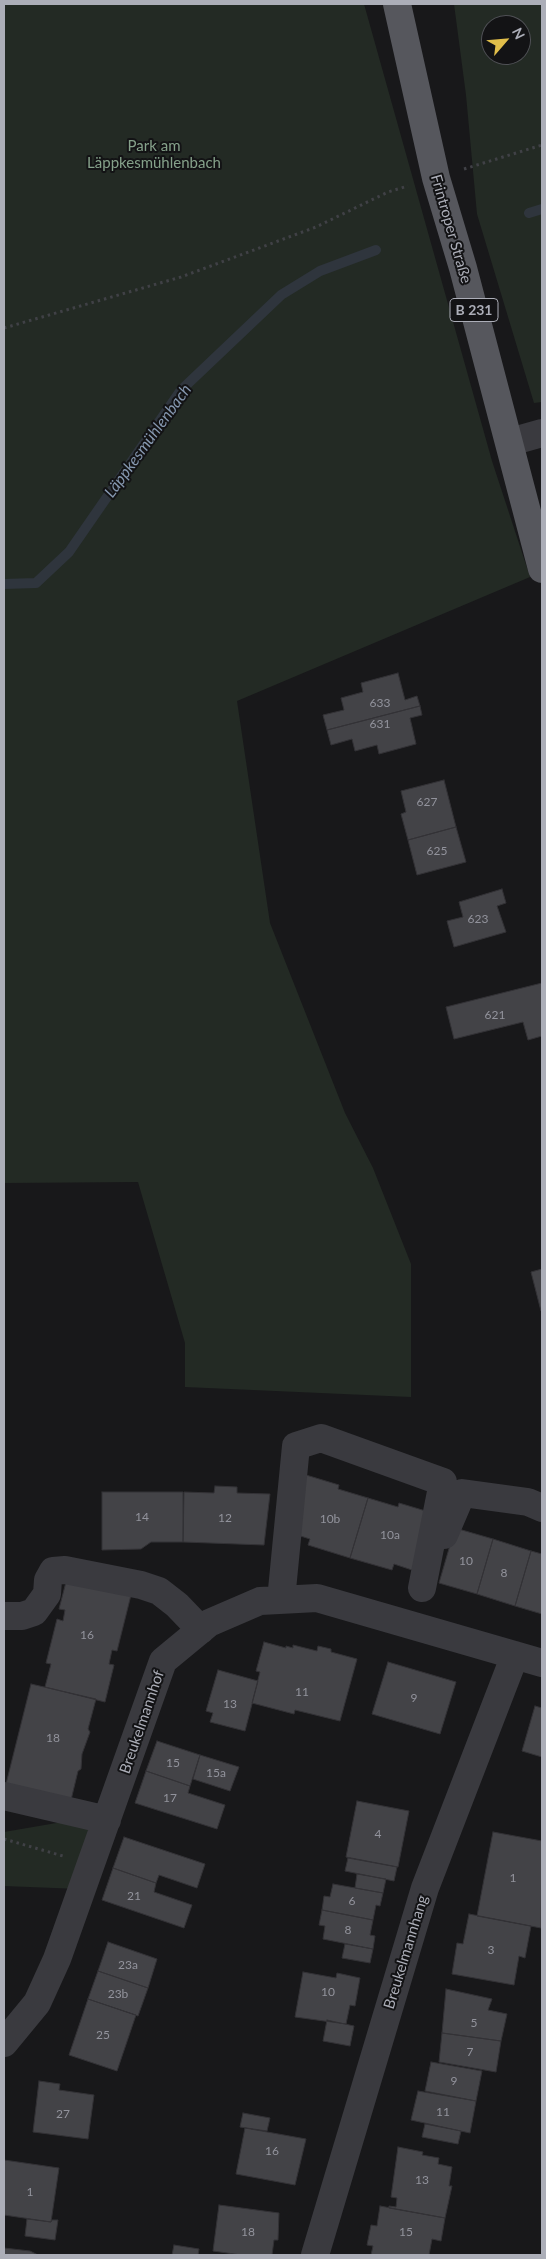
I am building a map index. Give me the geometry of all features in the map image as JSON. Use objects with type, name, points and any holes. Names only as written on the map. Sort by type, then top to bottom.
[{"type":"main road","name":"Frintroper Straße","points":[[397,4],[436,178],[510,442],[542,570]]},
{"type":"street","points":[[510,442],[542,433]]},
{"type":"street","points":[[281,1600],[296,1446],[321,1438],[444,1482],[422,1588]]},
{"type":"street","points":[[406,1624],[462,1494],[528,1502],[542,1508]]},
{"type":"street","points":[[4,1616],[22,1616],[34,1612],[46,1594],[48,1580],[54,1571],[65,1570],[141,1585],[159,1591],[177,1605],[201,1630]]},
{"type":"street","name":"Breukelmannhof","points":[[4,2042],[37,2003],[57,1959],[93,1864],[163,1661],[209,1623],[260,1601],[318,1598],[542,1663]]},
{"type":"street","name":"Breukelmannhang","points":[[315,2255],[425,1888],[515,1655]]},
{"type":"street","points":[[4,1796],[107,1820]]},
{"type":"path","points":[[4,328],[181,277],[316,227],[388,192],[542,145]]},
{"type":"path","points":[[4,1839],[93,1864]]},
{"type":"green space","name":"Park am Läppkesmühlenbach","points":[[4,4],[364,4],[492,461],[530,577],[237,701],[270,923],[345,1113],[373,1168],[411,1264],[411,1397],[185,1387],[185,1343],[138,1182],[4,1183]]},
{"type":"green space","points":[[454,4],[542,4],[542,402],[534,403],[477,214],[466,95]]},
{"type":"green space","points":[[103,1815],[80,1889],[4,1886],[4,1832]]},
{"type":"building","points":[[398,673],[405,700],[417,696],[420,706],[327,730],[323,715],[344,710],[341,698],[363,692],[361,683]]},
{"type":"building","points":[[420,706],[422,715],[410,718],[416,744],[379,754],[377,745],[355,751],[352,739],[331,745],[327,730]]},
{"type":"building","points":[[444,780],[456,827],[408,840],[401,814],[406,812],[401,791]]},
{"type":"building","points":[[456,827],[466,862],[417,875],[408,840]]},
{"type":"building","points":[[502,889],[506,903],[497,906],[506,932],[454,947],[447,921],[463,917],[459,902]]},
{"type":"building","points":[[542,983],[542,1036],[528,1040],[523,1022],[454,1039],[446,1007]]},
{"type":"building","points":[[542,1269],[542,1311],[541,1311],[531,1272]]},
{"type":"building","points":[[306,1475],[339,1485],[338,1489],[368,1498],[350,1558],[308,1545],[310,1539],[294,1534]]},
{"type":"building","points":[[215,1486],[237,1487],[237,1493],[270,1494],[264,1545],[183,1542],[184,1492],[214,1493]]},
{"type":"building","points":[[102,1492],[183,1492],[183,1542],[151,1542],[141,1549],[102,1550]]},
{"type":"building","points":[[368,1498],[398,1507],[399,1503],[429,1512],[412,1570],[394,1564],[392,1570],[350,1558]]},
{"type":"building","points":[[455,1528],[493,1539],[477,1594],[439,1583]]},
{"type":"building","points":[[493,1539],[531,1551],[515,1606],[477,1594]]},
{"type":"building","points":[[531,1551],[542,1554],[542,1614],[515,1606]]},
{"type":"building","points":[[66,1582],[132,1591],[117,1651],[112,1650],[109,1664],[114,1665],[105,1702],[45,1687],[51,1664],[46,1663],[57,1619],[63,1621],[65,1610],[59,1609]]},
{"type":"building","points":[[264,1642],[286,1648],[286,1646],[293,1648],[293,1645],[317,1651],[318,1646],[331,1649],[331,1652],[357,1659],[340,1721],[295,1710],[294,1714],[252,1703],[260,1672],[256,1671]]},
{"type":"building","points":[[388,1662],[456,1682],[440,1734],[372,1714]]},
{"type":"building","points":[[218,1670],[258,1681],[245,1731],[210,1722],[213,1713],[206,1711]]},
{"type":"building","points":[[31,1684],[96,1699],[88,1729],[90,1732],[82,1754],[81,1769],[78,1771],[71,1800],[6,1784]]},
{"type":"building","points":[[535,1706],[542,1708],[542,1757],[522,1751]]},
{"type":"building","points":[[157,1741],[200,1755],[190,1786],[146,1771]]},
{"type":"building","points":[[200,1755],[239,1767],[230,1791],[193,1779]]},
{"type":"building","points":[[146,1771],[190,1786],[188,1793],[225,1805],[217,1829],[135,1803]]},
{"type":"building","points":[[357,1801],[409,1811],[398,1867],[346,1857]]},
{"type":"building","points":[[493,1832],[542,1841],[541,1928],[477,1916]]},
{"type":"building","points":[[124,1837],[205,1864],[197,1888],[159,1875],[156,1883],[113,1868]]},
{"type":"building","points":[[348,1858],[397,1867],[394,1881],[345,1871]]},
{"type":"building","points":[[113,1868],[156,1883],[154,1892],[192,1905],[184,1928],[102,1900]]},
{"type":"building","points":[[357,1874],[386,1879],[383,1893],[355,1888]]},
{"type":"building","points":[[333,1884],[383,1893],[380,1906],[376,1905],[373,1920],[322,1910],[324,1896],[330,1897]]},
{"type":"building","points":[[322,1910],[373,1920],[370,1935],[375,1936],[373,1949],[323,1939],[325,1926],[319,1925]]},
{"type":"building","points":[[469,1914],[531,1926],[525,1958],[519,1956],[514,1985],[452,1974],[457,1943],[463,1944]]},
{"type":"building","points":[[108,1942],[157,1959],[148,1988],[98,1971]]},
{"type":"building","points":[[345,1944],[373,1949],[370,1963],[342,1958]]},
{"type":"building","points":[[98,1971],[148,1988],[138,2016],[88,1999]]},
{"type":"building","points":[[303,1972],[336,1978],[337,1973],[360,1978],[355,2006],[350,2005],[346,2024],[295,2017]]},
{"type":"building","points":[[446,1989],[492,1999],[488,2010],[507,2014],[501,2041],[442,2033]]},
{"type":"building","points":[[88,1999],[136,2015],[117,2071],[69,2055]]},
{"type":"building","points":[[327,2020],[354,2026],[350,2046],[323,2041]]},
{"type":"building","points":[[442,2033],[501,2041],[496,2072],[439,2062]]},
{"type":"building","points":[[431,2062],[482,2071],[476,2101],[425,2091]]},
{"type":"building","points":[[39,2081],[60,2084],[59,2090],[94,2095],[88,2139],[33,2132]]},
{"type":"building","points":[[418,2091],[476,2101],[470,2133],[411,2120]]},
{"type":"building","points":[[243,2113],[270,2118],[267,2131],[240,2127]]},
{"type":"building","points":[[425,2124],[461,2131],[458,2144],[422,2137]]},
{"type":"building","points":[[245,2128],[306,2139],[295,2185],[236,2174]]},
{"type":"building","points":[[398,2147],[423,2152],[422,2155],[439,2158],[438,2164],[452,2167],[449,2186],[452,2186],[445,2218],[389,2208],[389,2206],[396,2207],[397,2198],[391,2197]]},
{"type":"building","points":[[4,2160],[59,2168],[51,2222],[4,2215]]},
{"type":"building","points":[[219,2205],[279,2213],[278,2240],[274,2240],[272,2255],[241,2255],[213,2251]]},
{"type":"building","points":[[380,2206],[445,2218],[441,2241],[432,2239],[429,2255],[371,2255],[373,2246],[367,2245],[371,2225],[377,2226]]},
{"type":"building","points":[[27,2219],[51,2222],[52,2220],[58,2220],[55,2240],[25,2236]]},
{"type":"building","points":[[174,2245],[199,2249],[198,2255],[172,2255]]},
{"type":"building","points":[[4,2248],[30,2251],[38,2255],[4,2255]]},
{"type":"waterway","name":"Läppkesmühlenbach","points":[[529,213],[542,209]]},
{"type":"waterway","name":"Läppkesmühlenbach","points":[[4,584],[36,583],[69,552],[181,390],[281,295],[320,271],[376,250]]}]
